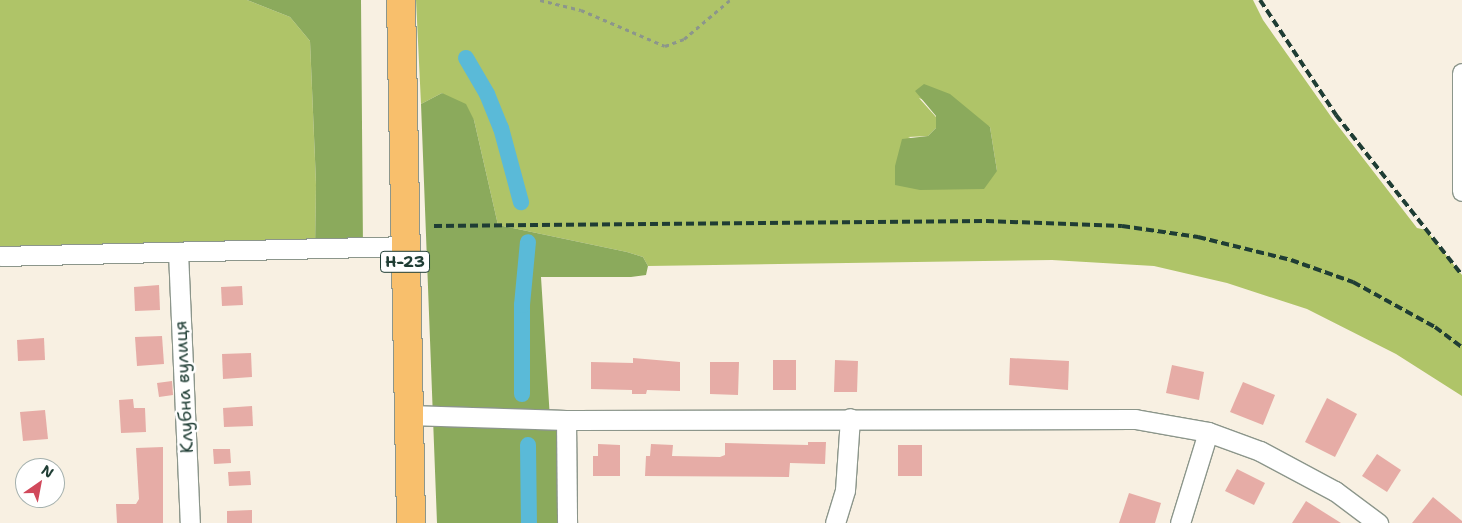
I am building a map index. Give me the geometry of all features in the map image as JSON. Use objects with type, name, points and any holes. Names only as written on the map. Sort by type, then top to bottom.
[{"type":"main road","name":"Н-23","points":[[401,0],[411,523]]},
{"type":"street","points":[[1462,73],[1462,191]]},
{"type":"street","points":[[0,256],[405,246]]},
{"type":"street","name":"Клубна вулиця","points":[[178,252],[190,523]]},
{"type":"street","points":[[409,415],[566,420],[850,418],[1135,419],[1208,432],[1260,451],[1335,492],[1378,523]]},
{"type":"street","points":[[835,523],[845,490],[850,418]]},
{"type":"street","points":[[566,420],[567,523]]},
{"type":"street","points":[[1180,523],[1208,432]]},
{"type":"path","points":[[540,0],[581,10],[665,46],[684,39],[730,0]]},
{"type":"green space","points":[[0,0],[247,0],[290,17],[310,41],[316,184],[315,250],[0,256]]},
{"type":"green space","points":[[247,0],[361,0],[363,249],[315,250],[316,183],[310,41],[290,17]]},
{"type":"green space","points":[[416,0],[1253,0],[1263,20],[1332,118],[1417,228],[1426,230],[1462,275],[1462,396],[1396,354],[1307,309],[1227,283],[1154,266],[1052,260],[648,266],[643,257],[627,252],[498,225],[474,120],[442,93],[421,104]],"holes":[[[919,98],[990,127],[997,171],[908,137],[928,136],[936,128],[936,117]]]},
{"type":"green space","points":[[924,84],[950,94],[990,127],[997,171],[984,189],[920,190],[895,185],[895,166],[902,139],[928,136],[936,128],[936,116],[915,91]]},
{"type":"green space","points":[[442,93],[466,104],[474,120],[498,225],[627,252],[643,257],[648,266],[646,275],[631,277],[541,277],[550,419],[566,419],[568,523],[437,523],[421,104]]},
{"type":"building","points":[[159,285],[160,310],[135,311],[134,287]]},
{"type":"building","points":[[242,286],[243,305],[222,306],[221,287]]},
{"type":"building","points":[[162,336],[164,364],[137,366],[135,337]]},
{"type":"building","points":[[44,338],[45,360],[18,361],[17,340]]},
{"type":"building","points":[[251,353],[252,377],[223,379],[222,354]]},
{"type":"building","points":[[633,358],[680,362],[680,391],[647,390],[646,394],[632,394],[632,390],[591,389],[591,362],[633,363]]},
{"type":"building","points":[[1010,358],[1069,361],[1068,390],[1009,385]]},
{"type":"building","points":[[773,360],[796,360],[796,390],[773,390]]},
{"type":"building","points":[[835,360],[858,361],[857,392],[834,392]]},
{"type":"building","points":[[710,362],[739,362],[738,395],[710,394]]},
{"type":"building","points":[[1172,365],[1204,372],[1199,400],[1166,393]]},
{"type":"building","points":[[172,381],[173,395],[159,397],[157,383]]},
{"type":"building","points":[[1243,382],[1275,395],[1263,425],[1230,412]]},
{"type":"building","points":[[1327,398],[1357,414],[1335,457],[1305,442]]},
{"type":"building","points":[[133,399],[134,408],[145,408],[146,432],[121,433],[119,400]]},
{"type":"building","points":[[252,406],[253,426],[224,427],[223,408]]},
{"type":"building","points":[[45,410],[48,439],[23,441],[20,412]]},
{"type":"building","points":[[808,442],[826,442],[825,464],[790,463],[789,477],[645,476],[646,456],[650,456],[651,444],[673,445],[672,456],[720,457],[725,455],[725,443],[808,445]]},
{"type":"building","points":[[598,444],[620,445],[620,476],[593,476],[593,456],[598,456]]},
{"type":"building","points":[[898,445],[922,445],[922,476],[898,476]]},
{"type":"building","points":[[163,447],[163,523],[117,523],[116,504],[136,504],[139,499],[136,448]]},
{"type":"building","points":[[213,449],[230,449],[231,463],[214,464]]},
{"type":"building","points":[[1377,454],[1401,470],[1387,492],[1362,476]]},
{"type":"building","points":[[1237,469],[1265,483],[1254,505],[1225,491]]},
{"type":"building","points":[[250,471],[251,485],[229,486],[228,472]]},
{"type":"building","points":[[1129,493],[1161,503],[1155,523],[1119,523]]},
{"type":"building","points":[[1433,497],[1462,521],[1462,523],[1412,523]]},
{"type":"building","points":[[1306,501],[1341,523],[1292,523]]},
{"type":"building","points":[[252,510],[252,523],[227,523],[227,511]]},
{"type":"waterway","points":[[466,58],[487,94],[501,128],[521,202]]},
{"type":"waterway","points":[[522,394],[522,305],[528,242]]},
{"type":"waterway","points":[[528,445],[529,523]]},
{"type":"railway","points":[[1260,0],[1336,115],[1462,275]]},
{"type":"railway","points":[[434,226],[986,221],[1122,226],[1198,237],[1291,260],[1353,282],[1435,327],[1462,347]]}]
